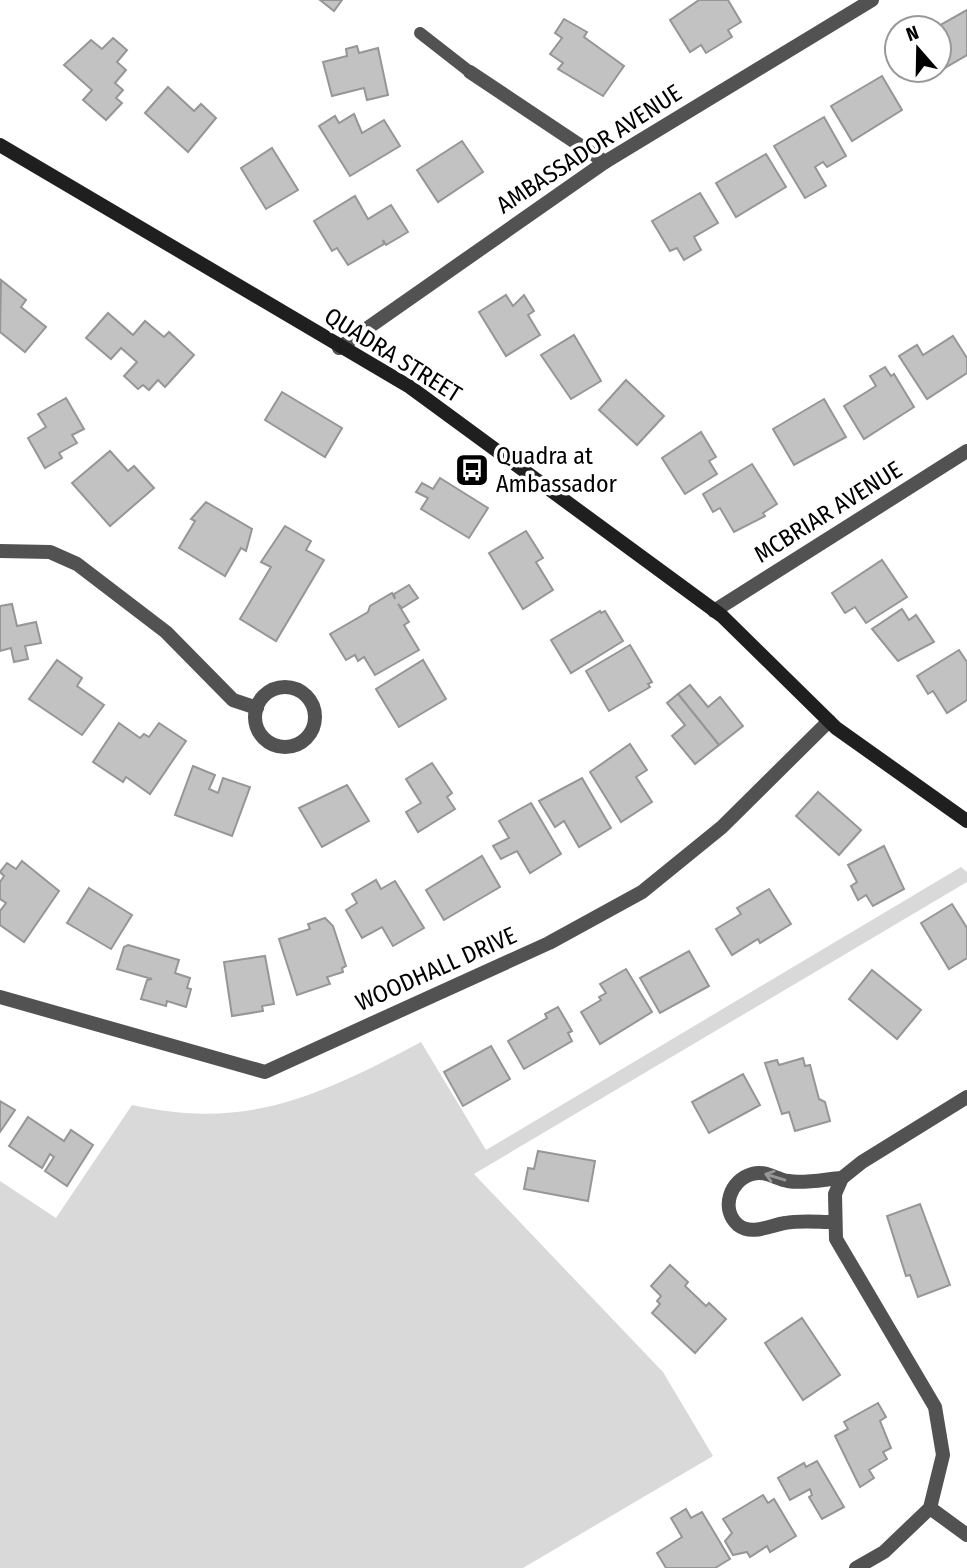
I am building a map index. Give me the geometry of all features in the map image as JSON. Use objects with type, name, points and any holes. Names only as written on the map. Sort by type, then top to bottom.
[{"type":"main road","name":"QUADRA STREET","points":[[0,145],[339,348],[410,387],[714,611],[828,721],[967,821]]},
{"type":"street","name":"AMBASSADOR AVENUE","points":[[339,348],[605,162],[872,0]]},
{"type":"street","points":[[470,72],[605,162]]},
{"type":"street","name":"MCBRIAR AVENUE","points":[[714,611],[967,451]]},
{"type":"street","points":[[0,551],[50,552],[77,564],[166,632],[233,700],[257,708]]},
{"type":"street","points":[[274,690],[298,690],[308,698],[314,709],[315,721],[303,742],[291,747],[278,747],[267,741],[259,732],[255,720],[257,708],[263,697],[274,690]]},
{"type":"street","name":"WOODHALL DRIVE","points":[[0,997],[265,1072],[549,943],[642,892],[722,827],[828,721]]},
{"type":"street","points":[[834,1222],[786,1222],[751,1230],[738,1225],[730,1211],[729,1195],[738,1182],[751,1174],[768,1173],[788,1181],[842,1178],[967,1097]]},
{"type":"street","points":[[842,1178],[835,1195],[836,1238],[935,1407],[943,1455],[930,1508],[884,1552],[856,1568]]},
{"type":"street","points":[[930,1508],[967,1535]]},
{"type":"lane","points":[[419,33],[470,72]]},
{"type":"shaded area","points":[[961,867],[967,872],[967,882],[474,1174],[663,1372],[713,1456],[523,1568],[0,1568],[0,1181],[56,1218],[132,1105],[174,1112],[212,1114],[282,1103],[350,1078],[421,1042],[486,1150]]},
{"type":"building","points":[[320,0],[342,0],[334,11]]},
{"type":"building","points":[[699,0],[728,0],[741,22],[728,30],[732,37],[706,53],[701,45],[690,52],[670,20]]},
{"type":"building","points":[[967,10],[967,55],[953,63],[953,18]]},
{"type":"building","points":[[564,19],[587,32],[584,37],[624,66],[603,96],[558,69],[563,63],[550,54],[562,38],[555,33]]},
{"type":"building","points":[[113,38],[127,50],[117,62],[126,70],[115,83],[123,90],[116,98],[122,103],[106,120],[83,100],[92,90],[64,65],[91,40],[102,49]]},
{"type":"building","points":[[357,46],[359,53],[378,48],[388,95],[367,100],[364,88],[332,96],[323,62],[347,56],[346,49]]},
{"type":"building","points":[[882,76],[883,84],[887,84],[902,110],[852,141],[831,106]]},
{"type":"building","points":[[168,87],[194,111],[201,104],[216,118],[188,152],[145,113]]},
{"type":"building","points":[[354,114],[362,133],[384,120],[400,146],[350,176],[319,126],[335,116],[339,123]]},
{"type":"building","points":[[824,117],[846,156],[827,167],[823,162],[815,167],[826,186],[805,198],[774,146]]},
{"type":"building","points":[[462,141],[483,172],[438,202],[417,170]]},
{"type":"building","points":[[272,148],[298,190],[266,209],[241,168]]},
{"type":"building","points":[[766,154],[786,187],[736,217],[716,183]]},
{"type":"building","points":[[700,193],[718,223],[694,237],[701,250],[684,260],[677,248],[670,251],[652,221]]},
{"type":"building","points":[[355,196],[368,219],[391,205],[408,232],[386,245],[383,240],[384,244],[348,265],[337,248],[332,251],[314,221]]},
{"type":"building","points":[[1,280],[26,300],[21,307],[46,327],[25,352],[0,332]]},
{"type":"building","points":[[506,295],[513,306],[524,295],[534,311],[528,315],[540,335],[506,356],[479,312]]},
{"type":"building","points":[[108,313],[133,335],[145,321],[164,337],[169,332],[194,355],[165,387],[158,380],[149,390],[143,385],[138,389],[124,376],[137,362],[121,348],[111,359],[86,338]]},
{"type":"building","points":[[574,335],[601,381],[571,399],[541,355]]},
{"type":"building","points":[[953,336],[967,358],[967,373],[927,399],[899,356],[917,345],[923,355]]},
{"type":"building","points":[[885,367],[891,376],[894,374],[914,407],[864,439],[844,406],[876,386],[870,376]]},
{"type":"building","points":[[626,380],[664,416],[637,445],[599,410]]},
{"type":"building","points":[[282,392],[342,428],[325,457],[265,420]]},
{"type":"building","points":[[66,398],[84,429],[72,435],[77,443],[59,453],[62,458],[45,468],[28,438],[46,427],[38,414]]},
{"type":"building","points":[[824,399],[846,437],[794,465],[773,429]]},
{"type":"building","points":[[701,432],[716,457],[709,461],[717,474],[685,494],[662,458]]},
{"type":"building","points":[[110,451],[128,471],[134,466],[154,488],[110,526],[72,483]]},
{"type":"building","points":[[752,464],[777,504],[763,513],[765,516],[734,532],[720,508],[713,512],[703,494]]},
{"type":"building","points":[[440,478],[488,508],[469,538],[421,509],[428,498],[416,492],[422,483],[433,489]]},
{"type":"building","points":[[206,502],[252,529],[246,551],[241,548],[225,576],[179,548],[195,521],[191,519]]},
{"type":"building","points":[[285,526],[311,541],[306,550],[324,560],[276,641],[240,619],[271,567],[261,562]]},
{"type":"building","points":[[526,531],[543,558],[536,562],[553,590],[523,609],[489,553]]},
{"type":"building","points":[[882,560],[907,597],[866,623],[855,607],[845,613],[832,593]]},
{"type":"building","points":[[409,585],[418,598],[402,608],[398,604],[409,622],[404,625],[419,650],[375,675],[364,657],[358,661],[355,655],[346,660],[330,634],[368,612],[370,606],[392,593],[395,599],[394,594]]},
{"type":"building","points":[[12,604],[17,626],[36,622],[41,643],[25,646],[28,659],[14,662],[11,648],[0,651],[0,606]]},
{"type":"building","points":[[902,609],[909,620],[916,615],[934,642],[898,661],[872,629]]},
{"type":"building","points":[[600,611],[605,611],[623,641],[571,673],[551,640]]},
{"type":"building","points":[[630,645],[652,682],[648,684],[650,687],[609,711],[586,671]]},
{"type":"building","points":[[959,650],[967,662],[967,700],[947,713],[933,691],[928,694],[917,676]]},
{"type":"building","points":[[57,660],[82,678],[77,686],[104,705],[82,735],[29,699]]},
{"type":"building","points":[[423,660],[446,699],[399,727],[376,689]]},
{"type":"building","points":[[690,685],[708,707],[720,697],[743,726],[719,745],[678,694]]},
{"type":"building","points":[[678,694],[719,745],[695,764],[672,736],[685,725],[667,703]]},
{"type":"building","points":[[119,723],[140,738],[144,734],[149,737],[159,723],[186,741],[150,794],[126,777],[123,782],[93,762]]},
{"type":"building","points":[[630,744],[647,770],[636,777],[652,802],[621,822],[590,772]]},
{"type":"building","points":[[432,763],[452,793],[447,797],[455,809],[418,832],[406,812],[421,803],[406,779]]},
{"type":"building","points":[[193,766],[215,775],[209,789],[218,793],[223,778],[250,787],[232,836],[175,815]]},
{"type":"building","points":[[582,778],[611,828],[579,847],[564,821],[555,827],[539,801]]},
{"type":"building","points":[[347,785],[369,821],[322,847],[299,808]]},
{"type":"building","points":[[818,792],[861,830],[839,855],[796,816]]},
{"type":"building","points":[[531,803],[561,854],[530,873],[517,851],[501,859],[493,846],[509,838],[499,821]]},
{"type":"building","points":[[884,846],[904,889],[873,906],[866,895],[858,900],[851,886],[857,882],[848,865]]},
{"type":"building","points":[[482,856],[500,887],[444,920],[426,890]]},
{"type":"building","points":[[22,861],[59,891],[24,942],[0,925],[0,911],[6,903],[0,899],[0,882],[4,876],[0,872],[7,863],[16,869]]},
{"type":"building","points":[[376,880],[381,889],[395,881],[424,928],[393,946],[382,927],[362,938],[346,910],[357,903],[352,894]]},
{"type":"building","points":[[89,888],[132,915],[111,949],[67,923]]},
{"type":"building","points":[[769,889],[791,924],[760,943],[758,939],[732,955],[716,929],[741,914],[737,908]]},
{"type":"building","points":[[952,904],[967,928],[967,958],[949,969],[921,923]]},
{"type":"building","points":[[325,918],[333,926],[346,966],[342,968],[343,972],[327,977],[330,984],[297,995],[279,939],[310,929],[308,924]]},
{"type":"building","points":[[128,945],[179,960],[175,973],[190,978],[187,988],[191,989],[186,1007],[167,1001],[166,1006],[141,999],[147,980],[152,979],[117,969],[124,947]]},
{"type":"building","points":[[689,951],[709,986],[660,1013],[640,978]]},
{"type":"building","points":[[265,956],[274,1004],[262,1006],[263,1011],[232,1016],[224,962]]},
{"type":"building","points":[[626,969],[652,1012],[600,1044],[581,1012],[601,1000],[599,997],[606,993],[600,984]]},
{"type":"building","points":[[872,970],[921,1010],[897,1039],[849,999]]},
{"type":"building","points":[[558,1007],[572,1031],[568,1033],[572,1041],[524,1069],[508,1041],[547,1018],[545,1014]]},
{"type":"building","points":[[491,1046],[510,1079],[463,1106],[444,1072]]},
{"type":"building","points":[[803,1058],[805,1066],[810,1065],[819,1099],[825,1102],[830,1121],[795,1131],[789,1112],[782,1114],[765,1063],[777,1060],[779,1065]]},
{"type":"building","points":[[743,1074],[760,1105],[709,1133],[692,1102]]},
{"type":"building","points":[[0,1101],[15,1110],[0,1132]]},
{"type":"building","points":[[28,1117],[64,1141],[71,1130],[93,1145],[67,1186],[45,1171],[54,1157],[50,1154],[42,1168],[9,1146]]},
{"type":"building","points":[[538,1151],[595,1161],[588,1201],[524,1189],[528,1168],[534,1169]]},
{"type":"building","points":[[920,1204],[950,1285],[918,1297],[910,1275],[906,1276],[887,1216]]},
{"type":"building","points":[[670,1265],[688,1282],[685,1286],[706,1306],[709,1303],[726,1319],[695,1353],[652,1313],[660,1304],[657,1301],[661,1296],[651,1286]]},
{"type":"building","points":[[802,1318],[840,1375],[803,1400],[765,1343]]},
{"type":"building","points":[[878,1403],[886,1417],[880,1421],[891,1448],[883,1452],[887,1459],[869,1470],[874,1478],[860,1487],[835,1436],[848,1429],[844,1422]]},
{"type":"building","points":[[817,1461],[844,1507],[822,1519],[809,1497],[812,1495],[810,1489],[790,1500],[778,1478],[804,1463],[806,1467]]},
{"type":"building","points":[[763,1495],[768,1503],[774,1499],[796,1536],[770,1552],[767,1546],[750,1557],[747,1552],[733,1555],[725,1541],[732,1533],[723,1519]]},
{"type":"building","points":[[686,1509],[691,1518],[702,1512],[730,1559],[715,1568],[666,1568],[657,1553],[682,1537],[671,1518]]},
{"type":"place","name":"Quadra at Ambassador","points":[[472,470]]}]
